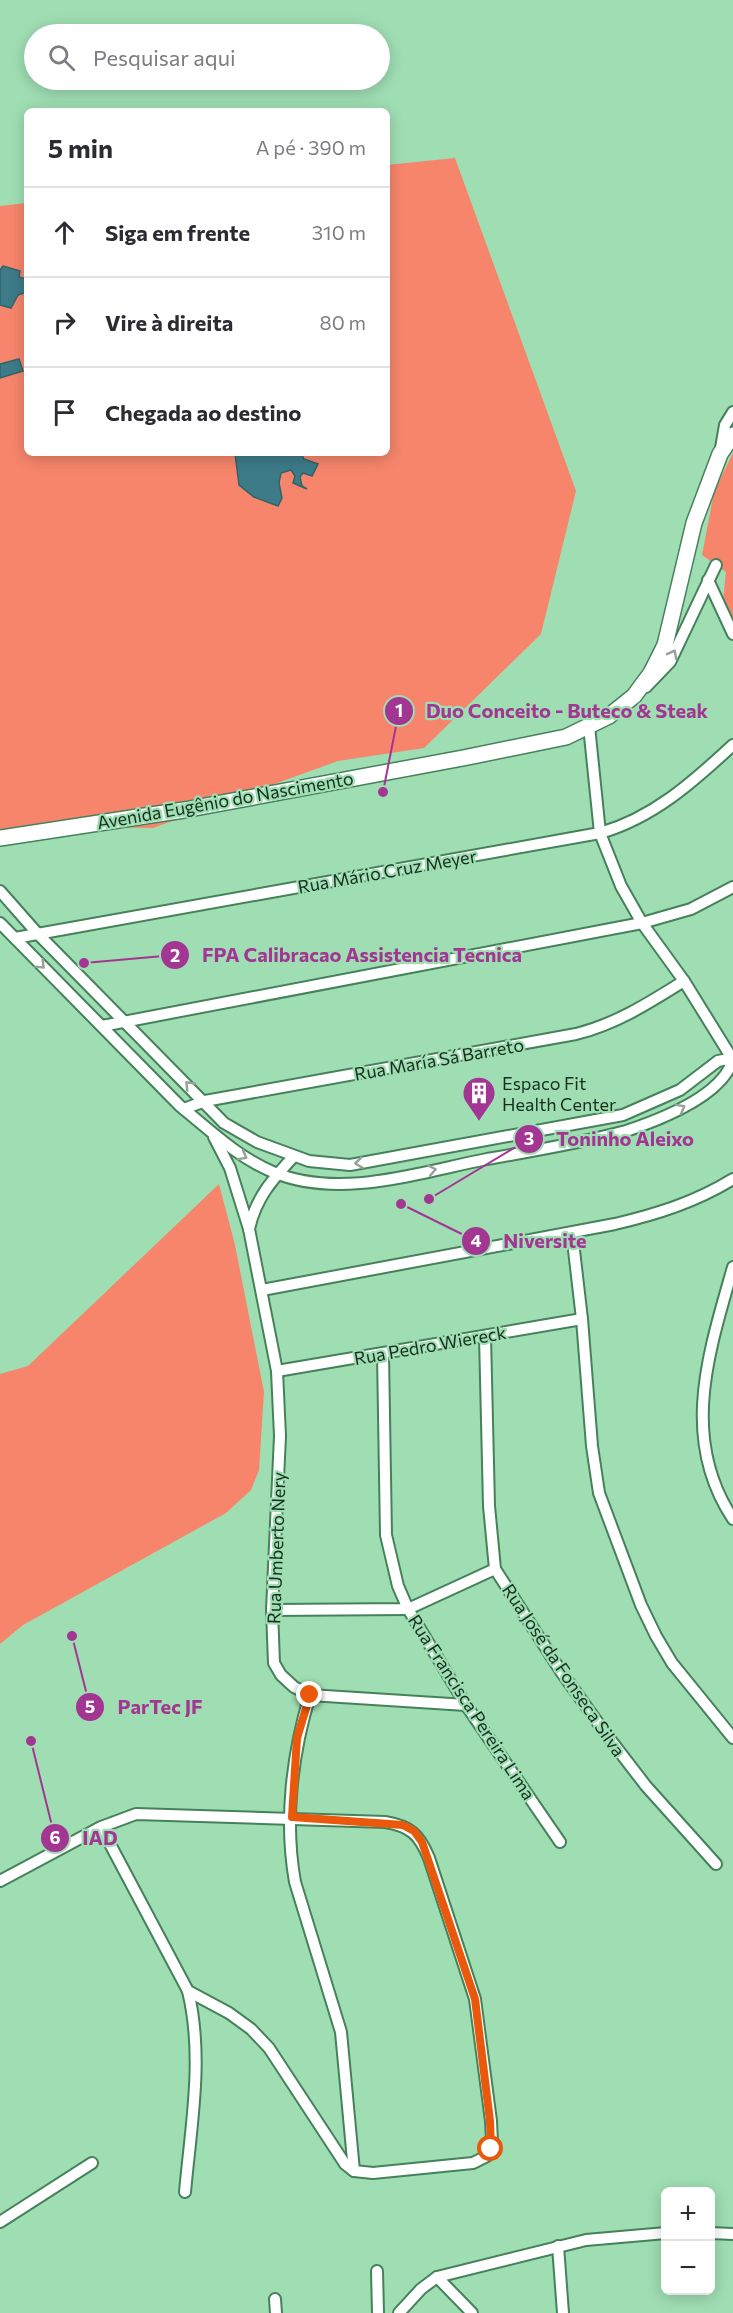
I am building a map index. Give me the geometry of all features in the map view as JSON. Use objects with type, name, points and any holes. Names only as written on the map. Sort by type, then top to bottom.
[{"type":"street","points":[[720,454],[725,425],[733,412]]},
{"type":"street","name":"Avenida Eugênio do Nascimento","points":[[0,838],[184,810],[463,758],[566,737],[609,716],[634,696],[651,673],[665,645],[681,585],[694,522],[720,454],[733,435]]},
{"type":"street","points":[[634,696],[655,680],[670,662],[716,565]]},
{"type":"street","points":[[708,580],[733,634]]},
{"type":"street","name":"Avenida Eugênio do Nascimento","points":[[589,726],[642,671],[658,642],[681,585]]},
{"type":"street","points":[[0,923],[184,1109],[237,1153],[278,1173],[320,1183],[362,1183],[599,1138],[654,1122],[709,1091],[730,1070],[733,1059],[684,981],[642,923],[621,886],[600,834],[589,726]]},
{"type":"street","name":"Rua Mário Cruz Meyer","points":[[15,938],[600,834],[638,820],[664,803],[684,789],[733,745]]},
{"type":"street","points":[[102,1026],[642,923],[691,909],[718,897],[733,887]]},
{"type":"street","points":[[0,891],[37,933],[205,1101],[224,1123],[257,1142],[309,1161],[350,1165],[623,1115],[658,1101],[697,1078],[718,1061],[733,1059]]},
{"type":"street","name":"Rua María Sá Barreto","points":[[184,1109],[205,1101],[604,1027],[626,1017],[684,981]]},
{"type":"street","points":[[594,1121],[599,1138]]},
{"type":"street","name":"Rua Umberto Nery","points":[[212,1134],[230,1168],[249,1229],[277,1371],[280,1436],[272,1610],[274,1662],[280,1675],[294,1687],[310,1695],[466,1705]]},
{"type":"street","points":[[499,1139],[501,1157]]},
{"type":"street","name":"Rua Umberto Nery","points":[[249,1229],[254,1209],[263,1190],[294,1156]]},
{"type":"street","points":[[394,1158],[397,1177]]},
{"type":"street","points":[[262,1290],[572,1233],[658,1214],[692,1202],[733,1179]]},
{"type":"street","points":[[572,1233],[582,1319],[594,1469],[609,1525],[656,1636],[672,1663],[733,1738]]},
{"type":"street","points":[[733,1267],[706,1375],[702,1437],[716,1486],[733,1519]]},
{"type":"street","points":[[719,1316],[733,1299]]},
{"type":"street","name":"Rua Pedro Wiereck","points":[[277,1371],[582,1319]]},
{"type":"street","name":"Rua José da Fonseca Silva","points":[[485,1336],[489,1506],[495,1569],[562,1673],[606,1734],[646,1786],[716,1864]]},
{"type":"street","name":"Rua Francisca Pereira Lima","points":[[383,1354],[386,1535],[390,1559],[408,1609],[466,1705],[560,1842]]},
{"type":"street","points":[[272,1610],[408,1609],[495,1569]]},
{"type":"street","points":[[310,1695],[297,1738],[291,1862],[295,1882],[341,2032],[354,2171]]},
{"type":"street","points":[[0,1881],[101,1827],[136,1814],[292,1817],[385,1822],[403,1825],[414,1831],[429,1858],[475,1999],[492,2142],[487,2156],[473,2163],[373,2173],[354,2171],[334,2151],[269,2048],[229,2013],[188,1991]]},
{"type":"street","points":[[101,1827],[188,1991],[196,2022],[197,2055],[185,2192]]},
{"type":"street","points":[[0,2222],[92,2163]]},
{"type":"street","points":[[399,2313],[421,2289],[437,2277],[558,2246],[615,2235],[661,2233]]},
{"type":"street","points":[[715,2233],[733,2234]]},
{"type":"street","points":[[558,2246],[563,2313]]},
{"type":"street","points":[[377,2271],[378,2313]]},
{"type":"street","points":[[437,2277],[472,2313]]},
{"type":"street","points":[[275,2299],[276,2313]]},
{"type":"shaded area","points":[[455,158],[576,491],[541,634],[424,748],[338,761],[153,828],[61,827],[0,835],[0,206],[24,203],[24,456],[390,456],[390,165]]},
{"type":"shaded area","points":[[733,453],[733,620],[723,600],[726,572],[702,555],[714,492]]},
{"type":"shaded area","points":[[219,1184],[235,1245],[264,1392],[259,1470],[251,1490],[226,1513],[23,1625],[0,1644],[0,1374],[28,1366]]},
{"type":"water","points":[[3,266],[20,271],[19,277],[24,278],[24,293],[18,295],[11,308],[0,305],[0,270]]},
{"type":"water","points":[[19,359],[23,371],[0,378],[0,364]]},
{"type":"water","points":[[235,456],[302,456],[304,459],[318,464],[312,476],[303,473],[300,477],[302,486],[307,489],[293,483],[295,476],[291,470],[281,473],[279,483],[282,498],[278,506],[254,497],[239,485]]},
{"type":"place","name":"Duo Conceito - Buteco & Steak","points":[[383,792]]},
{"type":"place","name":"FPA Calibracao Assistencia Tecnica","points":[[84,963]]},
{"type":"place","name":"Espaco Fit Health Center","points":[[479,1122]]},
{"type":"place","name":"Toninho Aleixo","points":[[429,1199]]},
{"type":"place","name":"Niversite","points":[[401,1204]]},
{"type":"place","name":"ParTec JF","points":[[72,1636]]},
{"type":"place","name":"IAD","points":[[31,1741]]},
{"type":"route","points":[[310,1695],[297,1738],[292,1817],[403,1825],[414,1831],[422,1842],[475,1999],[490,2121],[491,2149]]}]
